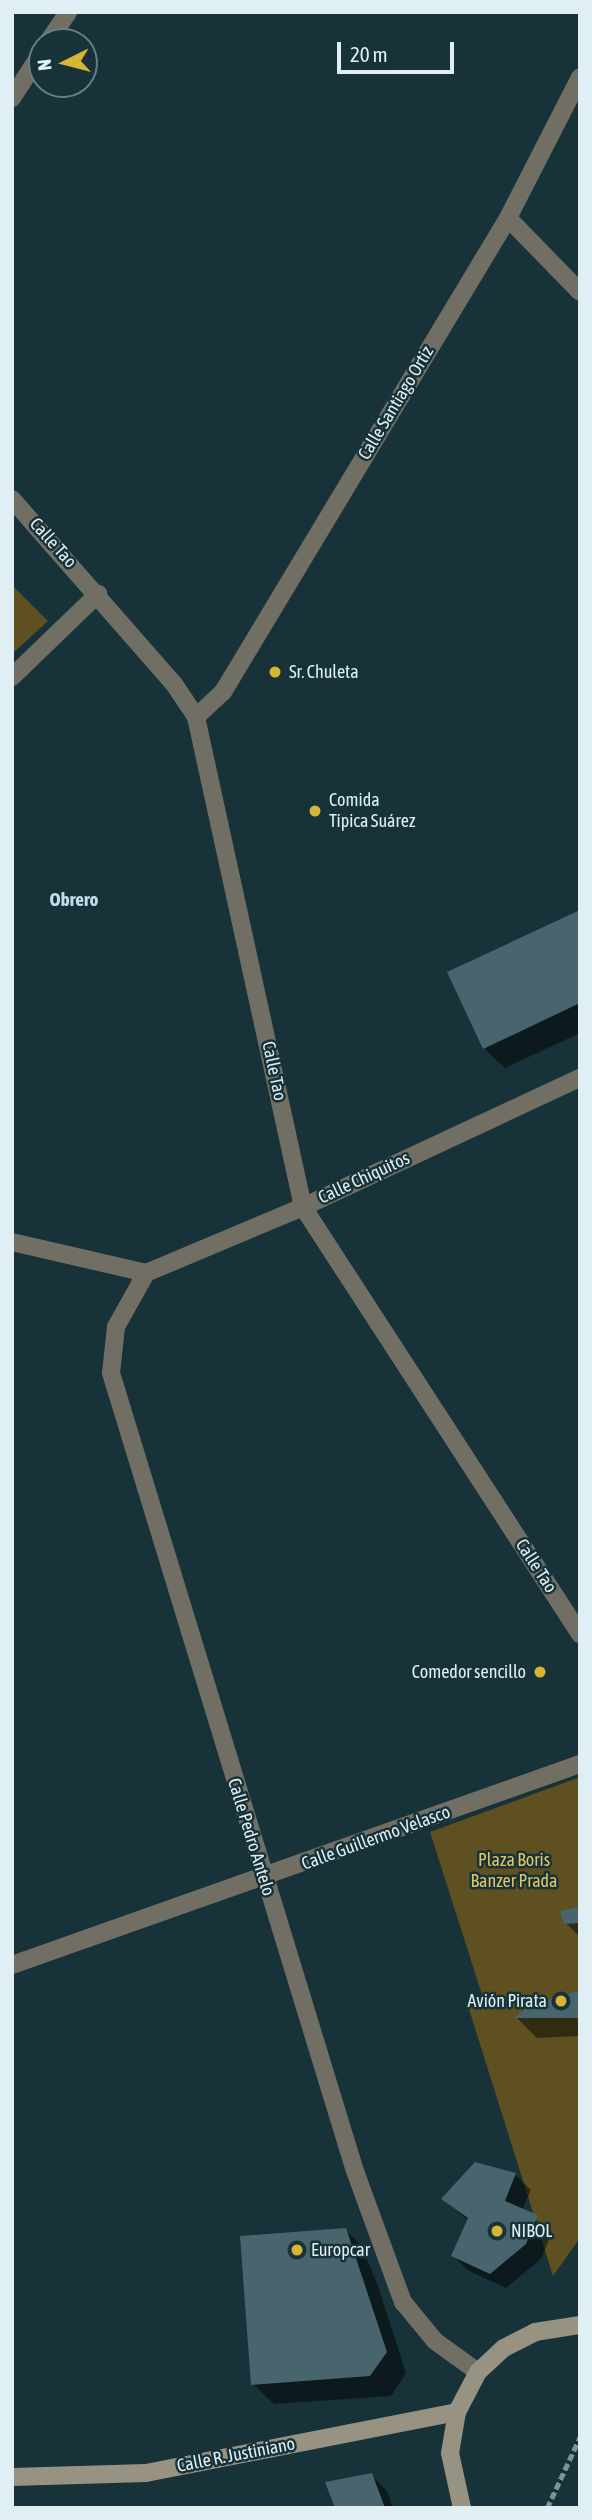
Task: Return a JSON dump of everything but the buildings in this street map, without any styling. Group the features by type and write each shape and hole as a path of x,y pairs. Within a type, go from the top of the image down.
{"main road":[{"path":"463,2508 450,2453 457,2412 478,2372 504,2348 535,2332 576,2321"},
{"name":"Calle R. Justiniano","path":"12,2477 146,2473 457,2412"}],"street":[{"path":"57,28 68,12"},
{"path":"12,98 28,73"},
{"name":"Calle Santiago Ortiz","path":"196,717 223,692 508,218 580,77"},
{"path":"508,218 580,292"},
{"name":"Calle Tao","path":"12,499 98,594 174,684 196,717 303,1207 580,1634"},
{"path":"12,677 98,594"},
{"name":"Calle Chiquitos","path":"146,1273 303,1207 580,1078"},
{"path":"12,1242 146,1273"},
{"name":"Calle Pedro Antelo","path":"146,1273 116,1327 111,1373 355,2171 403,2302 435,2341 478,2372"},
{"name":"Calle Guillermo Velasco","path":"12,1965 264,1879 580,1764"}],"path":[{"path":"547,2508 580,2437"}],"green space":[{"path":"12,585 48,621 12,654"},
{"name":"Plaza Boris Banzer Prada","path":"580,1777 580,2238 553,2276 468,2006 484,2001 430,1832"}],"place":[{"name":"Sr. Chuleta","path":"275,672"},
{"name":"Comida Típica Suárez","path":"315,811"},
{"name":"Comedor sencillo","path":"540,1672"},
{"name":"Avión Pirata","path":"561,2001"},
{"name":"NIBOL","path":"497,2231"},
{"name":"Europcar","path":"297,2250"}],"district":[{"name":"Obrero","path":"74,900"}]}
